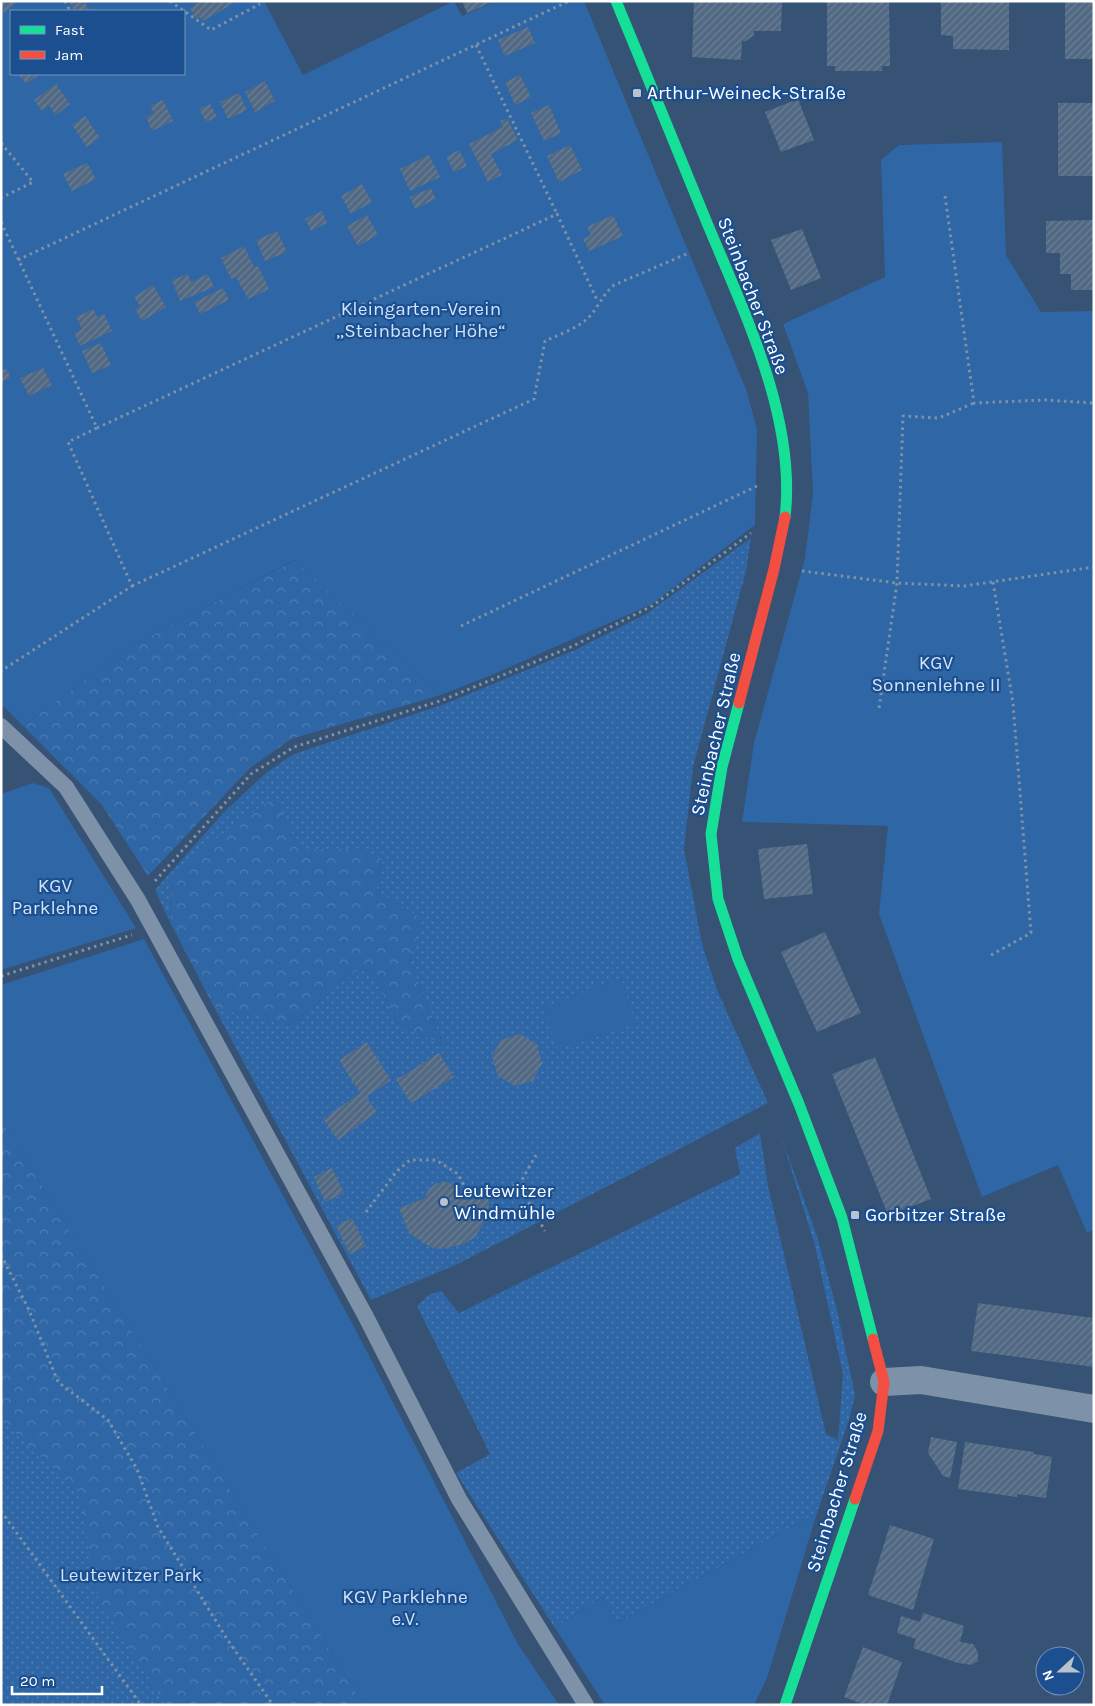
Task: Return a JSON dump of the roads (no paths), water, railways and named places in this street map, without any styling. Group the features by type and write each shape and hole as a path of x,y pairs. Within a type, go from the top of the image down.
{"street":[{"name":"Steinbacher Straße","path":"616,1 753,334 774,401 785,458 784,515 774,569 722,767 711,834 718,899 738,959 799,1104 842,1218 884,1382 878,1432 785,1705"},
{"path":"884,1382 921,1380 1094,1409"}],"lane":[{"path":"1,726 66,787 138,900 365,1316 459,1499 586,1705"}],"place":[{"name":"Arthur-Weineck-Straße","path":"637,93"},
{"name":"Leutewitzer Windmühle","path":"444,1202"},
{"name":"Gorbitzer Straße","path":"855,1215"}],"park label":[{"name":"Kleingarten-Verein „Steinbacher Höhe“","path":"421,320"},
{"name":"KGV Sonnenlehne II","path":"936,674"},
{"name":"KGV Parklehne","path":"55,897"},
{"name":"Leutewitzer Park","path":"131,1575"},
{"name":"KGV Parklehne e.V.","path":"405,1608"}]}
